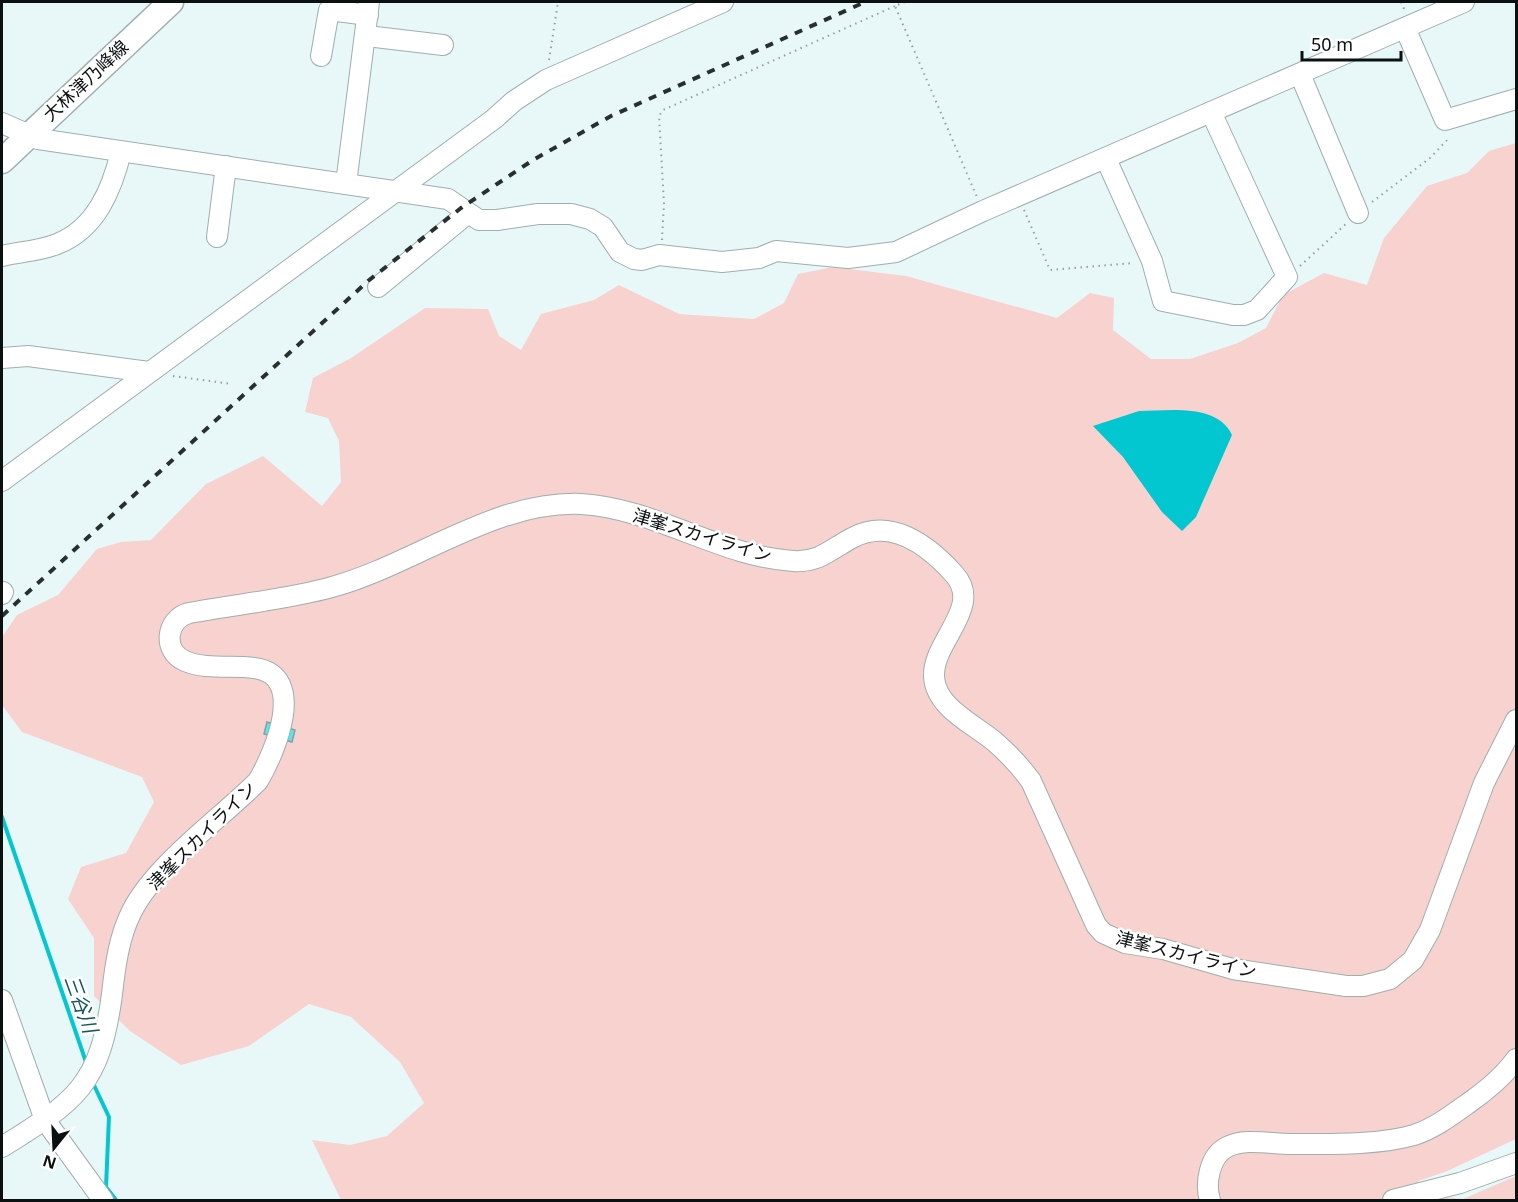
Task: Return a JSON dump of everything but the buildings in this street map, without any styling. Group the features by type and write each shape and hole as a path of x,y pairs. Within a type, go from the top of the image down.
{"main road":[{"name":"大林津乃峰線","path":"2,161 171,2"}],"street":[{"path":"2,481 494,119 514,101 546,80 723,2"},
{"path":"2,123 28,135 121,152 448,199 479,220 497,220 538,214 571,214 590,219 603,227 620,252 633,259 642,260 659,255 722,262 759,258 776,251 848,258 896,252 983,211 1464,2"},
{"path":"321,56 329,10 369,8 346,184"},
{"path":"1405,28 1445,120 1516,99"},
{"path":"367,36 443,45"},
{"path":"1300,74 1358,213"},
{"path":"1106,159 1152,261 1164,301 1233,315 1257,310 1287,278 1211,112"},
{"path":"2,256 57,244 87,223 100,208 113,184 121,152"},
{"path":"217,237 226,166"},
{"path":"378,287 467,214"},
{"path":"2,358 28,356 149,372"},
{"name":"津峯スカイライン","path":"2,1147 45,1120 82,1089 98,1059 105,1034 118,951 131,911 151,883 258,781 269,762 284,711 282,688 267,672 254,668 196,664 178,657 169,642 170,632 176,619 189,613 332,587 395,565 501,517 534,508 579,504 612,508 741,550 794,561 824,557 849,539 874,531 903,534 917,541 955,575 964,591 962,610 936,663 936,687 957,714 993,740 1016,762 1031,781 1096,925 1103,933 1125,943 1174,952 1233,969 1354,986 1377,984 1403,970 1430,930 1484,783 1516,720"},
{"path":"2,1000 45,1120 104,1200"},
{"path":"1210,1200 1208,1185 1211,1169 1217,1156 1226,1147 1240,1143 1305,1144 1384,1140 1414,1135 1441,1123 1479,1096 1509,1070 1516,1059"},
{"path":"1394,1200 1460,1183 1516,1163"}],"path":[{"path":"546,80 558,2"},
{"path":"659,255 664,204 659,116 663,110 905,2"},
{"path":"895,6 983,211"},
{"path":"1287,278 1358,213 1430,158 1448,139 1445,120"},
{"path":"1018,196 1050,270 1152,261"},
{"path":"149,372 232,384"}],"shaded area":[{"path":"1516,143 1516,1139 1445,1172 1418,1181 1433,1196 1463,1199 1516,1176 1516,1200 341,1200 312,1140 350,1145 387,1136 424,1103 400,1062 351,1017 309,1004 249,1046 181,1065 130,1031 94,996 94,938 68,899 81,867 126,853 154,802 142,777 22,732 2,705 2,637 17,615 58,595 97,549 121,542 151,540 206,484 263,456 322,506 341,482 339,441 328,418 305,412 313,378 351,358 425,308 488,309 499,336 521,350 541,314 594,300 619,285 679,314 754,319 784,303 798,274 833,267 906,276 1057,318 1090,293 1114,298 1113,330 1151,359 1190,359 1238,343 1266,328 1283,295 1324,273 1367,285 1384,238 1427,186 1467,173 1489,151"}],"water":[{"path":"1178,410 1204,413 1225,425 1232,435 1196,517 1182,531 1162,512 1123,457 1093,426 1139,411"}],"waterway":[{"name":"三谷川","path":"2,817 87,1065"},
{"name":"三谷川","path":"92,1081 109,1117 106,1187 116,1200"}],"railway":[{"path":"2,616 368,281 461,208 533,160 611,116 865,2"}]}
